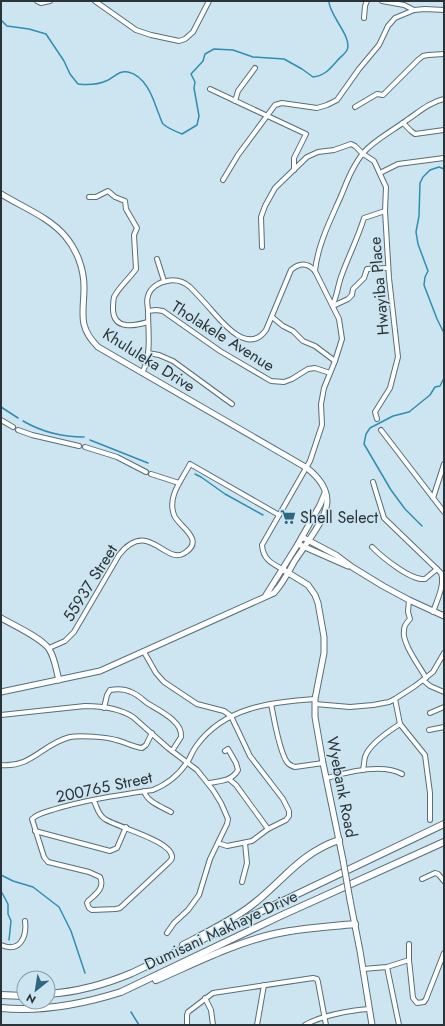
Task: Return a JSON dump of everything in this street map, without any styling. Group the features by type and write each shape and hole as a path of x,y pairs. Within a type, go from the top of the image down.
{"main road":[{"name":"Dumisani Makhaye Drive","path":"56,993 95,986 146,967 444,824"},
{"path":"146,967 164,955 239,914 260,898 289,870 316,850 339,840"},
{"name":"Dumisani Makhaye Drive","path":"1,1008 61,1006 121,992 266,923 444,842"},
{"path":"121,992 146,985 223,951 270,935 296,930 355,924"},
{"path":"1,995 16,996"}],"street":[{"path":"37,1 41,3 50,1"},
{"path":"95,1 136,30 179,41 185,39 193,32 209,1"},
{"path":"364,18 367,1"},
{"path":"382,1 404,5 414,10"},
{"path":"223,180 238,155 266,116 277,104 317,108 337,100 359,69 377,48 392,20 399,15 414,10 444,10"},
{"path":"355,107 377,94 384,95 423,56 444,54"},
{"path":"235,101 238,92 255,68"},
{"path":"210,89 306,134 294,158 294,170 275,188 262,213 262,247"},
{"path":"315,271 316,258 325,232 349,177 363,154 370,146 435,101 444,99"},
{"path":"403,123 410,131 416,134 444,130"},
{"name":"Hwayiba Place","path":"294,170 310,155 351,144 374,162 386,186 385,211 388,268 398,358 390,388 375,412 377,419"},
{"path":"380,173 398,164 444,158"},
{"path":"89,197 96,197 108,191 126,203 126,209 136,228 134,237 136,269 114,298 113,313 121,325 128,326 148,322"},
{"name":"Khululeka Drive","path":"1,194 48,222 65,237 78,256 84,287 82,316 83,324 87,334 93,341 103,350 307,468 318,478 327,498 327,508 306,547 274,593 266,595 100,671 1,692"},
{"path":"333,305 341,277 359,236 364,218 385,211"},
{"path":"156,259 164,281"},
{"path":"142,373 147,362 148,354 147,298 148,294 164,281 185,283 229,330 245,339 252,339 262,335 266,330 291,270 304,264 310,265 315,271 339,319 342,335 340,346 322,396 322,425 317,442 307,468 262,545 262,550 267,559 282,569"},
{"path":"333,305 348,299 352,295 353,289 364,278 367,269 388,268"},
{"name":"Tholakele Avenue","path":"148,311 163,311 220,351 271,381 284,382 308,369 315,368 330,373"},
{"path":"272,317 283,326 293,331 304,341 315,346 335,361"},
{"path":"148,354 159,355 173,361 232,404"},
{"path":"1,420 13,427"},
{"path":"18,430 32,435 79,446"},
{"path":"381,430 444,512"},
{"path":"85,448 117,457 148,473 179,483"},
{"name":"55937 Street","path":"49,648 64,640 74,632 119,555 127,546 137,540 143,540 172,554 178,555 190,549 192,544 190,534 177,520 172,508 174,494 190,464 279,515"},
{"path":"433,498 444,464"},
{"path":"373,482 384,518 437,569 443,577 443,585 433,612"},
{"path":"266,595 298,544 325,493"},
{"path":"302,537 336,554 352,567 410,600 444,616"},
{"path":"298,544 346,566 352,567"},
{"path":"372,547 393,565 418,578 425,579 437,569"},
{"name":"Wyebank Road","path":"282,569 308,585 315,595 318,603 324,637 324,653 315,701 315,717 355,924 372,1025"},
{"path":"410,600 408,610 410,619 403,631 408,647 430,686 444,692"},
{"path":"1,618 49,648 59,680"},
{"path":"144,652 156,673 164,682 197,704 224,711 231,716 250,756 283,799 290,811 286,820 268,829 255,839 244,843 227,846 218,843"},
{"name":"200765 Street","path":"35,832 32,819 34,817 66,806 153,790 166,784 177,776 188,762 196,746 210,730 231,716 286,701 315,701 350,707 373,705 395,699 425,679 435,669 444,653"},
{"path":"104,708 107,695 110,690 125,690 138,695 146,702 164,713 177,725 181,737 172,751"},
{"path":"395,699 400,724 425,755 430,793 430,820"},
{"path":"271,704 282,751 287,762 295,767 323,763"},
{"path":"1,715 85,706 95,706 127,713 168,748 188,762 209,783 221,803 228,819 210,859 198,895 188,910 174,923 167,933"},
{"path":"430,713 444,707"},
{"path":"364,770 364,758 368,751 382,737 400,724"},
{"path":"429,730 444,727"},
{"path":"1,766 14,766 21,764 56,742 72,736 111,739 142,748 146,745 152,733"},
{"path":"209,783 229,779 236,773 237,767 228,749 225,751"},
{"path":"327,778 364,770 394,771 402,774"},
{"path":"229,779 249,802 268,829"},
{"path":"144,791 148,798 171,812"},
{"path":"35,832 44,857 48,862 94,873 100,877 102,884 100,889 88,901 87,904 89,908 92,910 120,908 171,860 171,852 149,838 105,819 98,812 94,801"},
{"path":"35,832 110,851 117,848 126,827"},
{"path":"242,882 247,863 244,843"},
{"path":"422,879 435,873 444,881"},
{"path":"1,945 10,948 16,947 20,944 25,933 25,920"},
{"path":"410,944 409,960 413,998 415,1002 421,1002 426,998 444,952"},
{"path":"363,969 388,967 409,960"},
{"path":"388,967 399,1025"},
{"path":"187,1025 187,1013 213,993 308,979 316,979 318,982 326,1025"},
{"path":"257,1025 264,986"},
{"path":"205,998 211,1010 213,1025"},
{"path":"305,1025 316,1019 369,1009"}],"waterway":[{"path":"1,20 7,26 29,29 46,34 64,61 70,74 78,84 88,85 103,82 121,72 134,74 140,78 148,88 163,124 182,134 197,125 199,116 194,88 195,82 191,74 203,61 205,54 214,49 233,50 253,57 284,59 313,77 324,74 329,70 346,52 348,45 344,32 332,12 329,1"},
{"path":"444,169 439,167 430,170 423,177 420,183 419,216 416,232 418,244 428,271 425,277 424,285 444,333"},
{"path":"422,526 405,509 391,490 364,444 366,434 370,428 393,416 409,412 430,395 435,387 440,386 444,378"},
{"path":"1,407 18,418"},
{"path":"23,421 52,433 84,437"},
{"path":"90,440 148,463"},
{"path":"195,474 225,494 263,515"},
{"path":"1,875 13,881 33,887 59,907 71,931 85,973"},
{"path":"1,891 8,904 8,914 11,921 9,940"},
{"path":"131,1012 139,1025"}],"place":[{"name":"Shell Select","path":"288,517"}]}
